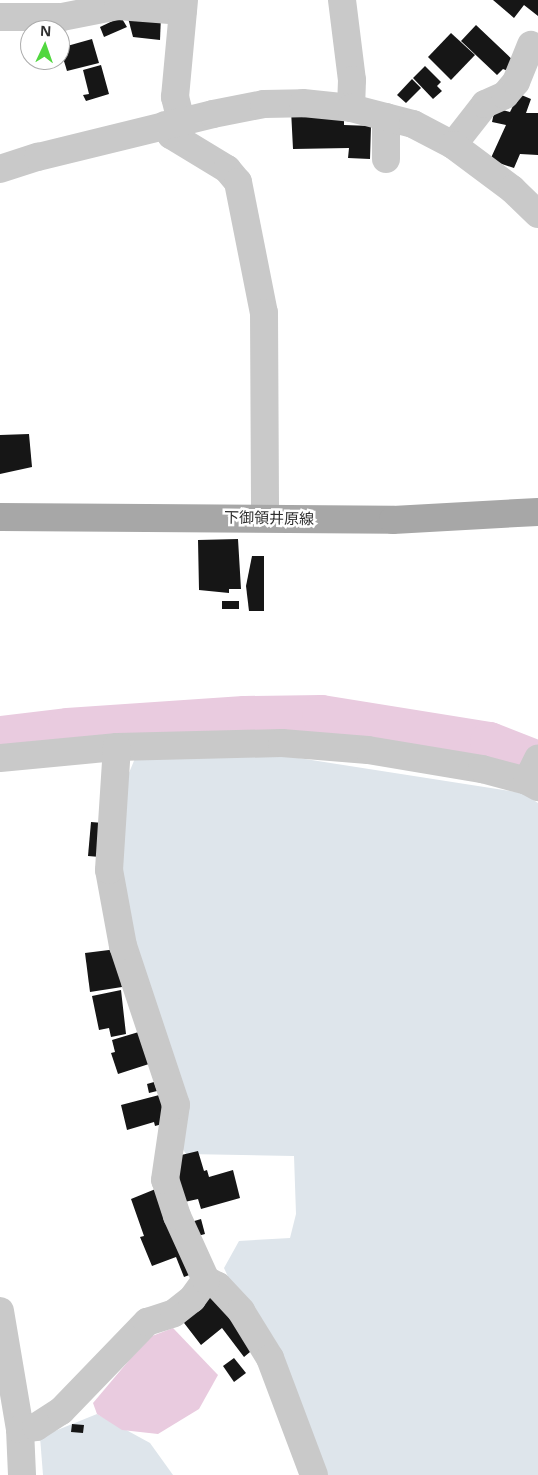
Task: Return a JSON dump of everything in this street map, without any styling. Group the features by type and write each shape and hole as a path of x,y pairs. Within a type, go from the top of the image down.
{"main road":[{"name":"下御領井原線","path":"0,517 264,517 393,520 538,512"}],"street":[{"path":"342,0 352,80 351,108"},
{"path":"0,17 62,17 118,6 183,5 171,135 227,169 238,182 264,313 264,517"},
{"path":"453,145 485,104 506,95 516,82 531,45"},
{"path":"0,169 173,123 264,104 303,103 351,108 413,124 453,145 512,189 538,214"},
{"path":"386,116 386,159"},
{"path":"0,758 117,747 282,742 368,750 482,769 533,775"},
{"path":"117,747 109,870 123,946 176,1105 165,1180 177,1216 206,1280 218,1286 242,1311 270,1358 314,1475"},
{"path":"20,1429 36,1427 61,1411 147,1322 174,1313 192,1300 206,1280"},
{"path":"0,1311 20,1429 22,1475"}],"shaded area":[{"path":"247,750 523,793 538,803 538,1475 320,1475 224,1268 239,1241 290,1238 296,1214 294,1156 186,1154 177,1140 118,883 121,792 136,756"},
{"path":"173,1328 218,1375 199,1409 158,1434 122,1430 97,1414 93,1403 131,1358 152,1336"},
{"path":"97,1414 150,1443 173,1475 43,1475 40,1437"}],"building":[{"path":"493,0 538,0 538,16 524,5 514,18"},
{"path":"127,14 161,15 160,40 133,37"},
{"path":"121,17 127,27 104,37 100,27"},
{"path":"476,25 516,63 508,71 503,69 497,75 461,41"},
{"path":"451,33 475,55 451,80 428,57"},
{"path":"92,39 99,63 67,71 70,70 70,45"},
{"path":"101,65 109,94 86,101 83,95 89,94 83,70"},
{"path":"425,66 441,82 437,86 442,91 433,99 413,78"},
{"path":"412,79 421,88 406,103 397,95"},
{"path":"519,94 531,99 526,113 538,113 538,155 520,154 514,168 490,160 506,125 492,122 495,108 510,112"},
{"path":"291,110 344,119 344,125 371,126 370,159 348,158 349,148 293,149"},
{"path":"29,434 32,467 0,474 0,435"},
{"path":"238,539 241,589 229,589 229,593 199,590 198,540"},
{"path":"252,556 264,556 264,611 249,611 246,586"},
{"path":"222,601 239,601 239,609 222,609"},
{"path":"91,822 103,823 100,857 88,856"},
{"path":"117,949 122,987 90,992 85,953"},
{"path":"121,990 126,1034 111,1037 109,1028 99,1030 92,996"},
{"path":"142,1031 152,1063 118,1074 111,1053 115,1052 112,1040"},
{"path":"154,1082 157,1091 149,1093 147,1084"},
{"path":"163,1094 166,1123 155,1126 154,1122 127,1130 121,1105"},
{"path":"198,1151 204,1171 207,1170 209,1177 233,1170 240,1198 201,1209 198,1199 180,1203 173,1157"},
{"path":"158,1188 192,1274 184,1277 176,1257 152,1266 140,1237 144,1236 131,1199"},
{"path":"201,1219 205,1234 194,1237 191,1222"},
{"path":"211,1295 256,1347 244,1357 222,1328 201,1345 181,1319"},
{"path":"234,1358 246,1373 234,1382 223,1366"},
{"path":"72,1424 84,1425 83,1433 71,1432"}],"waterway":[{"path":"0,735 67,727 244,715 321,714 489,741 538,760"}]}
